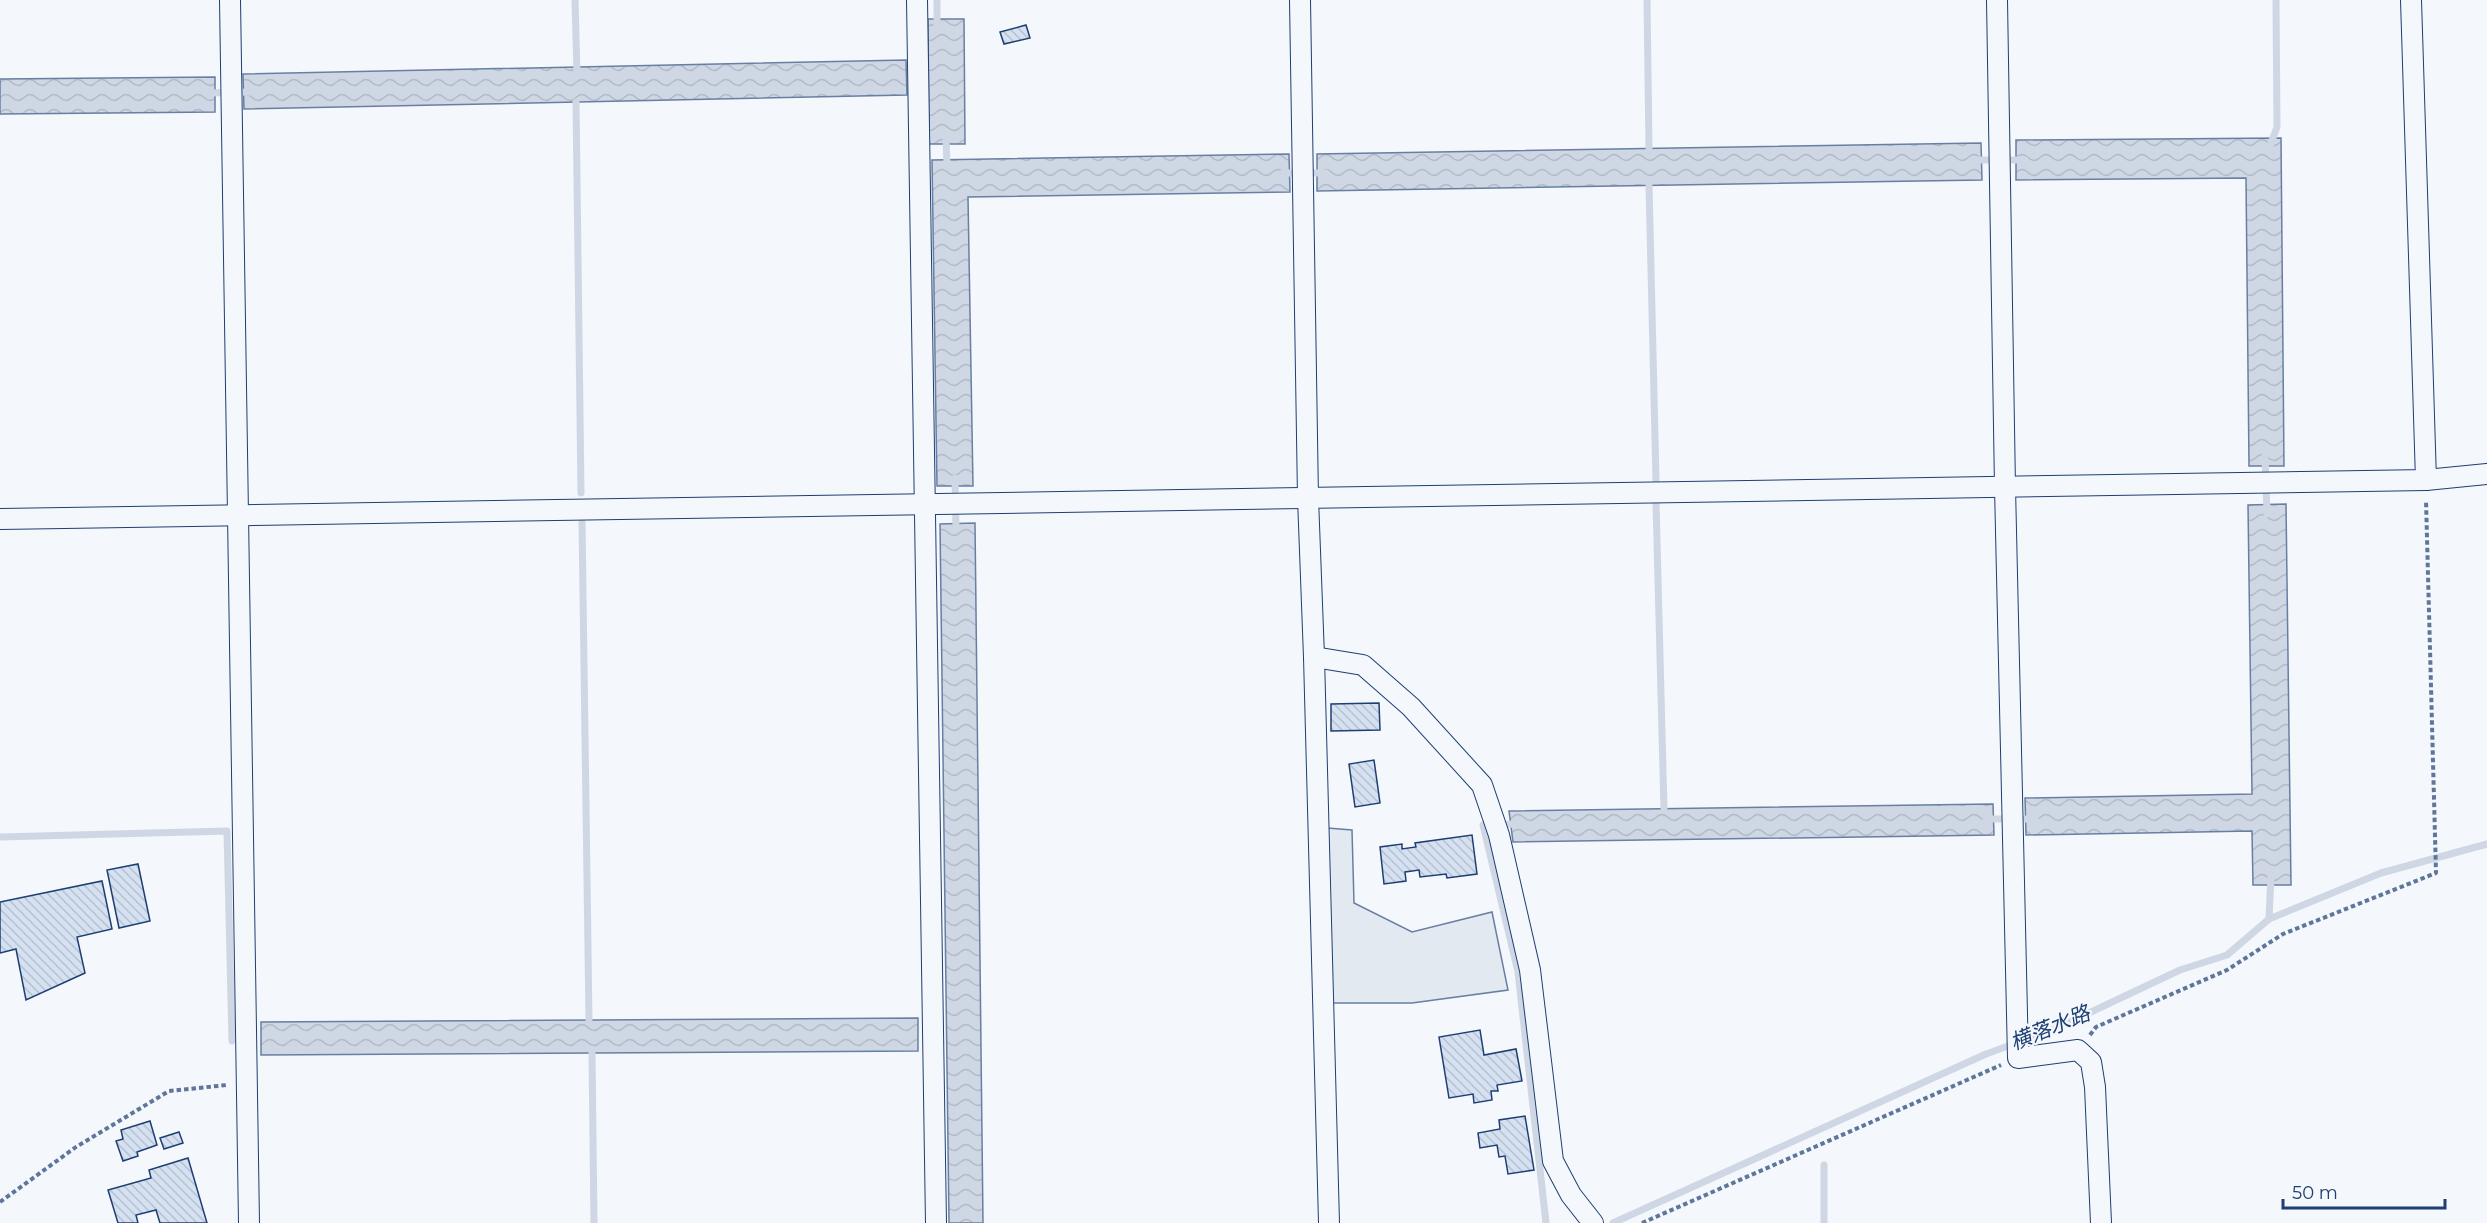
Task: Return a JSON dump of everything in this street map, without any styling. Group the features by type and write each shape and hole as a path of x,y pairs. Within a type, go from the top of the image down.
{"street":[{"path":"230,0 249,1223"},
{"path":"917,0 936,1223"},
{"path":"1300,0 1308,498 1329,1223"},
{"path":"1997,0 2018,1058 2078,1050 2091,1062 2096,1087 2101,1223"},
{"path":"2411,0 2426,480"},
{"path":"0,519 2267,483 2426,480 2487,474"},
{"path":"1314,657 1363,665 1411,707 1482,785 1499,836 1530,970 1553,1161 1571,1195 1593,1223"}],"path":[{"path":"2078,1050 2096,1027 2227,970 2283,934 2436,873 2426,480"},
{"path":"1642,1223 2018,1058"},
{"path":"0,1202 76,1147 169,1091 246,1083"}],"shaded area":[{"path":"1327,828 1352,830 1354,903 1412,932 1492,912 1508,990 1412,1003 1330,1003"}],"water":[{"path":"928,19 964,19 965,144 929,144"},
{"path":"906,60 907,95 244,109 243,74"},
{"path":"215,77 215,112 0,114 0,79"},
{"path":"2281,138 2284,466 2249,466 2246,178 2016,180 2016,140"},
{"path":"1981,143 1982,180 1317,191 1317,154"},
{"path":"1289,154 1290,192 968,197 973,486 937,486 932,160"},
{"path":"2286,504 2291,885 2253,885 2252,831 2026,835 2025,798 2252,794 2248,505"},
{"path":"975,523 983,1223 949,1223 940,524"},
{"path":"1993,804 1994,835 1513,842 1509,811"},
{"path":"918,1018 918,1051 261,1055 261,1022"}],"building":[{"path":"1026,25 1030,38 1004,44 1000,32"},
{"path":"1379,703 1380,730 1331,731 1331,704"},
{"path":"1374,760 1380,803 1355,807 1349,764"},
{"path":"1472,835 1477,874 1447,878 1446,874 1420,877 1419,870 1405,872 1406,881 1384,884 1380,847 1402,844 1402,849 1416,847 1415,843"},
{"path":"138,864 150,921 119,928 107,870"},
{"path":"102,881 112,929 77,937 85,973 26,1000 16,949 0,953 0,902"},
{"path":"1480,1030 1484,1055 1516,1049 1522,1081 1497,1085 1498,1091 1491,1091 1492,1100 1474,1103 1473,1094 1449,1098 1439,1037"},
{"path":"1525,1116 1534,1170 1508,1174 1505,1156 1499,1157 1497,1145 1480,1148 1478,1133 1500,1129 1499,1120"},
{"path":"150,1121 157,1145 137,1152 138,1156 123,1161 116,1141 123,1139 121,1130"},
{"path":"179,1132 183,1143 164,1149 160,1138"},
{"path":"188,1158 207,1223 160,1223 156,1210 136,1215 138,1223 118,1223 108,1190 151,1178 149,1170"}],"waterway":[{"path":"575,0 577,74"},
{"path":"937,0 937,27"},
{"path":"1647,0 1649,148"},
{"path":"2270,146 2277,127 2276,0"},
{"path":"207,93 252,92"},
{"path":"576,102 581,493"},
{"path":"946,137 947,167"},
{"path":"1973,160 2025,160"},
{"path":"1283,173 1326,173"},
{"path":"1649,185 1656,480"},
{"path":"2265,456 2267,514"},
{"path":"955,478 956,530"},
{"path":"1656,503 1664,809"},
{"path":"582,522 589,1020"},
{"path":"1986,819 2035,819"},
{"path":"1519,824 1483,825 1518,972 1546,1223"},
{"path":"0,837 227,831 232,1041"},
{"name":"横落水路","path":"1613,1223 1986,1054 2055,1029 2180,970 2227,955 2269,919 2381,873 2487,844"},
{"path":"2269,919 2271,876"},
{"path":"592,1053 594,1223"},
{"path":"1824,1165 1824,1223"}]}
